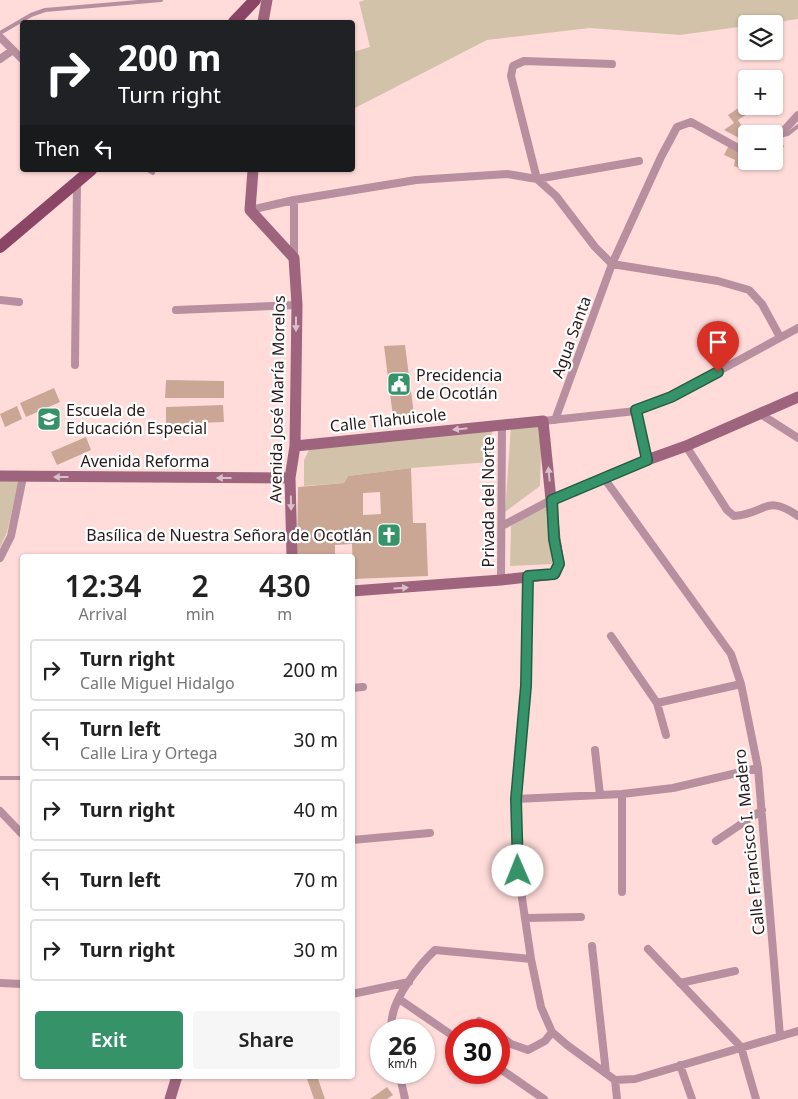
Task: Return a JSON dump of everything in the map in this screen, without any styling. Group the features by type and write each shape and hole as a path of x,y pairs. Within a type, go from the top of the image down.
{"main road":[{"path":"236,20 255,0"},
{"path":"0,247 89,172"}],"street":[{"path":"263,20 267,0"},
{"path":"0,35 20,57"},
{"path":"0,59 13,50"},
{"path":"612,64 524,61 513,66 511,76 536,179 556,196 595,247 612,264 718,281 749,290 762,304 780,337"},
{"path":"783,131 798,115"},
{"name":"Agua Santa","path":"549,420 612,264 661,157 677,127 691,122 738,148"},
{"path":"250,210 294,200 416,180 507,174 536,179 639,161"},
{"path":"252,172 250,210 294,258"},
{"path":"75,365 77,182"},
{"path":"294,200 294,258"},
{"name":"Avenida José María Morelos","path":"292,554 290,478 296,446 297,305 294,258"},
{"path":"0,300 19,302"},
{"path":"176,310 297,305"},
{"path":"355,591 501,580 554,574 559,564 554,539 549,420 636,410 671,397 798,328"},
{"path":"502,526 552,500 647,460 686,446 798,396"},
{"path":"636,410 647,460"},
{"path":"759,413 798,438"},
{"name":"Calle Tlahuicole","path":"296,446 549,420"},
{"name":"Privada del Norte","path":"501,580 502,424"},
{"path":"686,446 727,510 734,516 743,515 767,506 777,505 786,508 798,516"},
{"name":"Avenida Reforma","path":"0,476 290,478"},
{"path":"0,558 10,536 23,477"},
{"name":"Calle Francisco I. Madero","path":"604,478 731,654 741,684 758,768 780,1036"},
{"path":"528,576 526,686 516,799 518,871 541,1007 552,1032 615,1080 635,1079 798,1031"},
{"path":"610,636 657,703 666,735"},
{"path":"657,703 741,684"},
{"path":"355,688 363,687"},
{"path":"595,750 600,796"},
{"path":"516,799 600,796 673,788 758,768"},
{"path":"622,794 622,892"},
{"path":"716,841 762,810"},
{"path":"0,811 20,832"},
{"path":"355,840 430,833"},
{"path":"525,918 581,917"},
{"path":"592,946 606,1073"},
{"path":"648,949 741,1047 756,1099"},
{"path":"392,1019 399,999 409,982 435,950 532,959"},
{"path":"680,983 735,971"},
{"path":"355,993 409,982"},
{"path":"4,983 20,984"},
{"path":"399,999 445,1030"},
{"path":"510,1043 528,1050 545,1041 552,1032"},
{"path":"680,1065 692,1099"},
{"path":"510,1076 544,1099"},
{"path":"170,1099 176,1079"},
{"path":"615,1080 618,1099"},
{"path":"401,1084 405,1099"}],"lane":[{"path":"23,20 45,10 162,0"},
{"path":"0,35 20,22"},
{"path":"783,135 798,126"},
{"path":"0,778 20,778"}],"shaded area":[{"path":"365,0 798,0 798,19 783,21 783,15 738,15 738,27 680,35 590,28 487,40 355,108 355,51 370,47 359,2"},
{"path":"542,422 540,486 505,512 511,426"},
{"path":"492,428 490,462 411,468 348,476 344,483 304,486 304,460 310,448"},
{"path":"0,481 19,481 7,532 0,548"},
{"path":"543,507 549,507 552,564 510,566 511,526"}],"building":[{"path":"738,108 738,115 746,115 738,120 741,125 738,125 738,137 724,130 734,123 728,115"},
{"path":"729,145 738,149 738,167 734,166 735,160 724,155"},
{"name":"Precidencia de Ocotlán","path":"405,345 415,422 394,425 384,346"},
{"path":"166,380 224,381 224,398 165,398"},
{"path":"54,388 60,402 26,417 20,403"},
{"path":"223,405 224,422 166,424 166,407"},
{"path":"17,406 22,419 5,427 0,414"},
{"path":"86,437 91,450 57,465 51,452"},
{"path":"411,468 413,523 426,523 428,576 355,579 355,554 352,554 352,544 335,545 335,554 297,554 298,487 344,483 348,476","holes":["380,492 381,514 363,515 363,493"]},
{"path":"307,1079 318,1079 325,1099 314,1099"},
{"path":"387,1087 393,1095 387,1099 370,1099"}],"place":[{"name":"Precidencia de Ocotlán","path":"399,384"},
{"name":"Escuela de Educación Especial","path":"49,419"},
{"name":"Basílica de Nuestra Señora de Ocotlán","path":"389,535"}],"route":[{"path":"518,871 516,799 526,686 528,576 554,574 559,564 554,539 552,500 647,460 636,410 671,397 718,372"}]}
